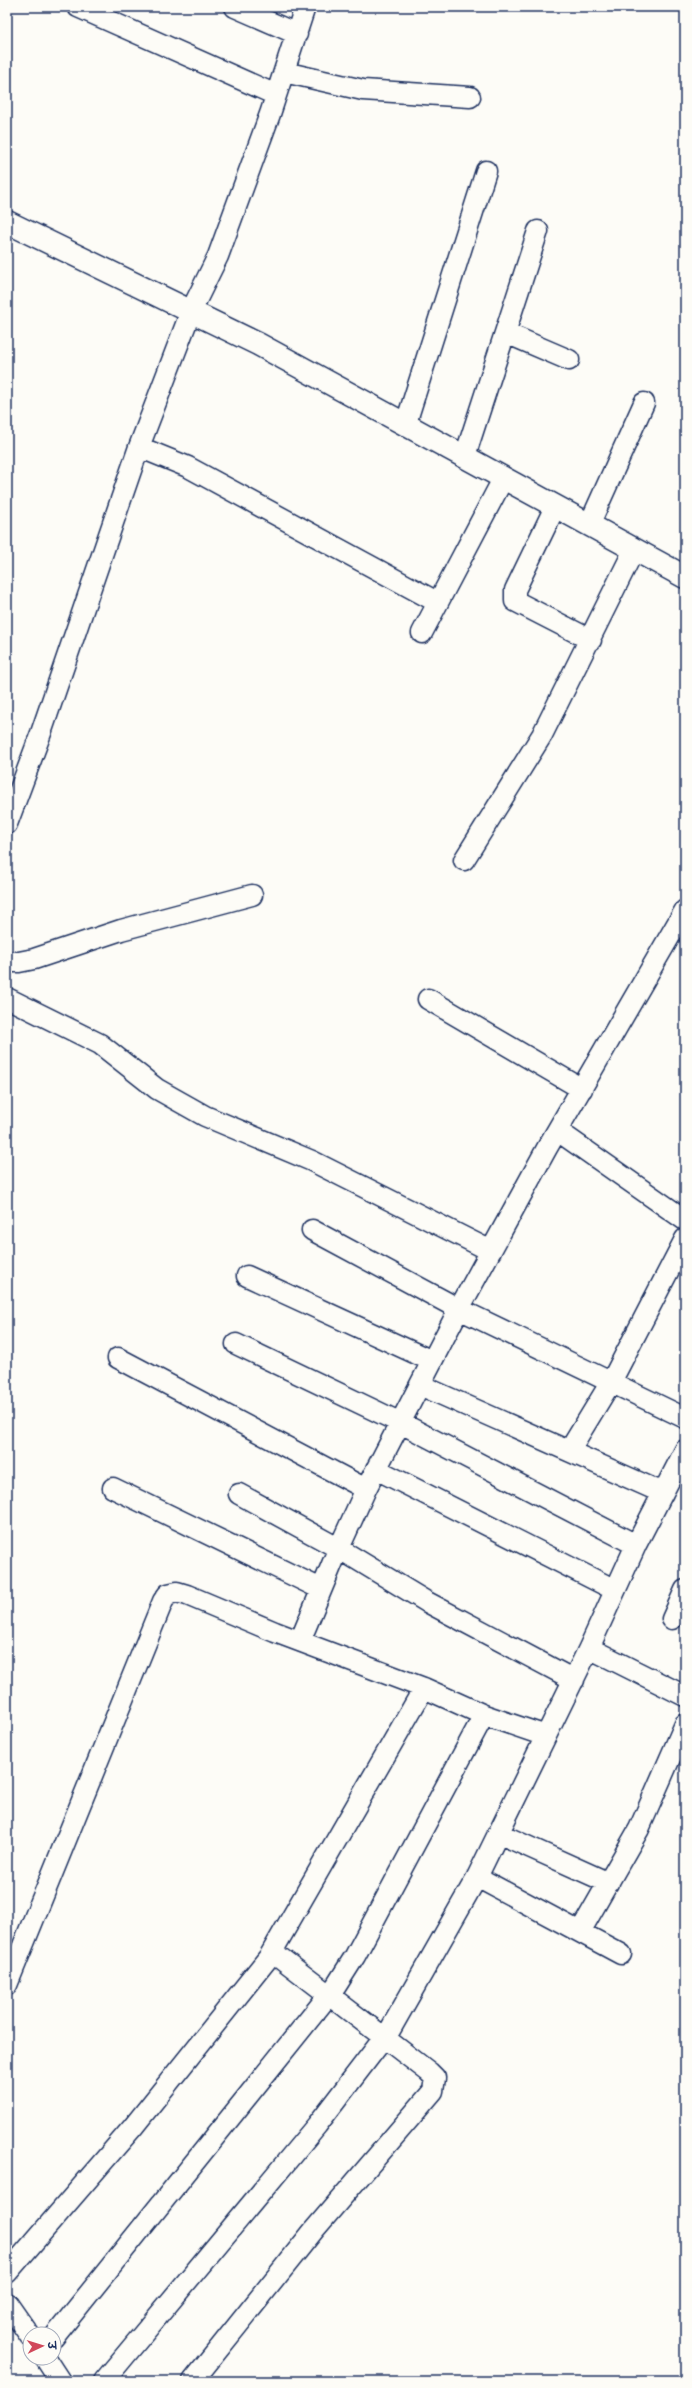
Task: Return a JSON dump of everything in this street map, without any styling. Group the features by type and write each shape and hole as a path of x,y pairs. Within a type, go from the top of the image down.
{"street":[{"path":"78,7 276,95"},
{"path":"235,7 297,34"},
{"path":"7,824 44,725 139,447 191,311 218,256 276,95 305,7"},
{"path":"284,72 363,90 470,97"},
{"path":"406,423 486,171"},
{"path":"7,222 258,344 406,423 503,479 555,507 590,523 634,550 685,577"},
{"path":"465,456 506,333 538,230"},
{"path":"506,333 568,360"},
{"path":"590,523 644,402"},
{"path":"139,447 188,467 438,602"},
{"path":"422,633 503,479"},
{"path":"555,507 515,590 515,601 591,640"},
{"path":"464,860 542,736 591,640 634,550"},
{"path":"7,962 19,962 34,959 121,930 252,896"},
{"path":"300,1641 338,1548 366,1488 459,1309 558,1131 685,910"},
{"path":"7,998 100,1044 157,1089 205,1116 312,1161 491,1251"},
{"path":"428,999 582,1089"},
{"path":"558,1131 685,1220"},
{"path":"312,1230 459,1309 685,1418"},
{"path":"569,1452 611,1382 685,1239"},
{"path":"247,1276 432,1361"},
{"path":"236,1344 401,1423 636,1545"},
{"path":"118,1358 366,1488"},
{"path":"420,1385 663,1493"},
{"path":"104,2381 317,2125 384,2038 419,1982 477,1877 574,1680 636,1545 685,1450"},
{"path":"376,1469 615,1590"},
{"path":"113,1488 321,1589"},
{"path":"240,1494 338,1548 427,1602 574,1680"},
{"path":"672,1619 685,1590"},
{"path":"7,1985 163,1601 168,1594 177,1592 188,1595 300,1641 424,1688 484,1715 546,1736"},
{"path":"589,1648 685,1696"},
{"path":"7,2274 208,2037 273,1952 424,1688"},
{"path":"62,2327 328,1996 355,1956 484,1715"},
{"path":"580,1932 609,1883 638,1829 685,1724"},
{"path":"498,1833 609,1883"},
{"path":"477,1877 621,1954"},
{"path":"193,2381 314,2230 433,2091 435,2078 273,1952"},
{"path":"7,2303 23,2326"},
{"path":"50,2366 60,2381"}]}
